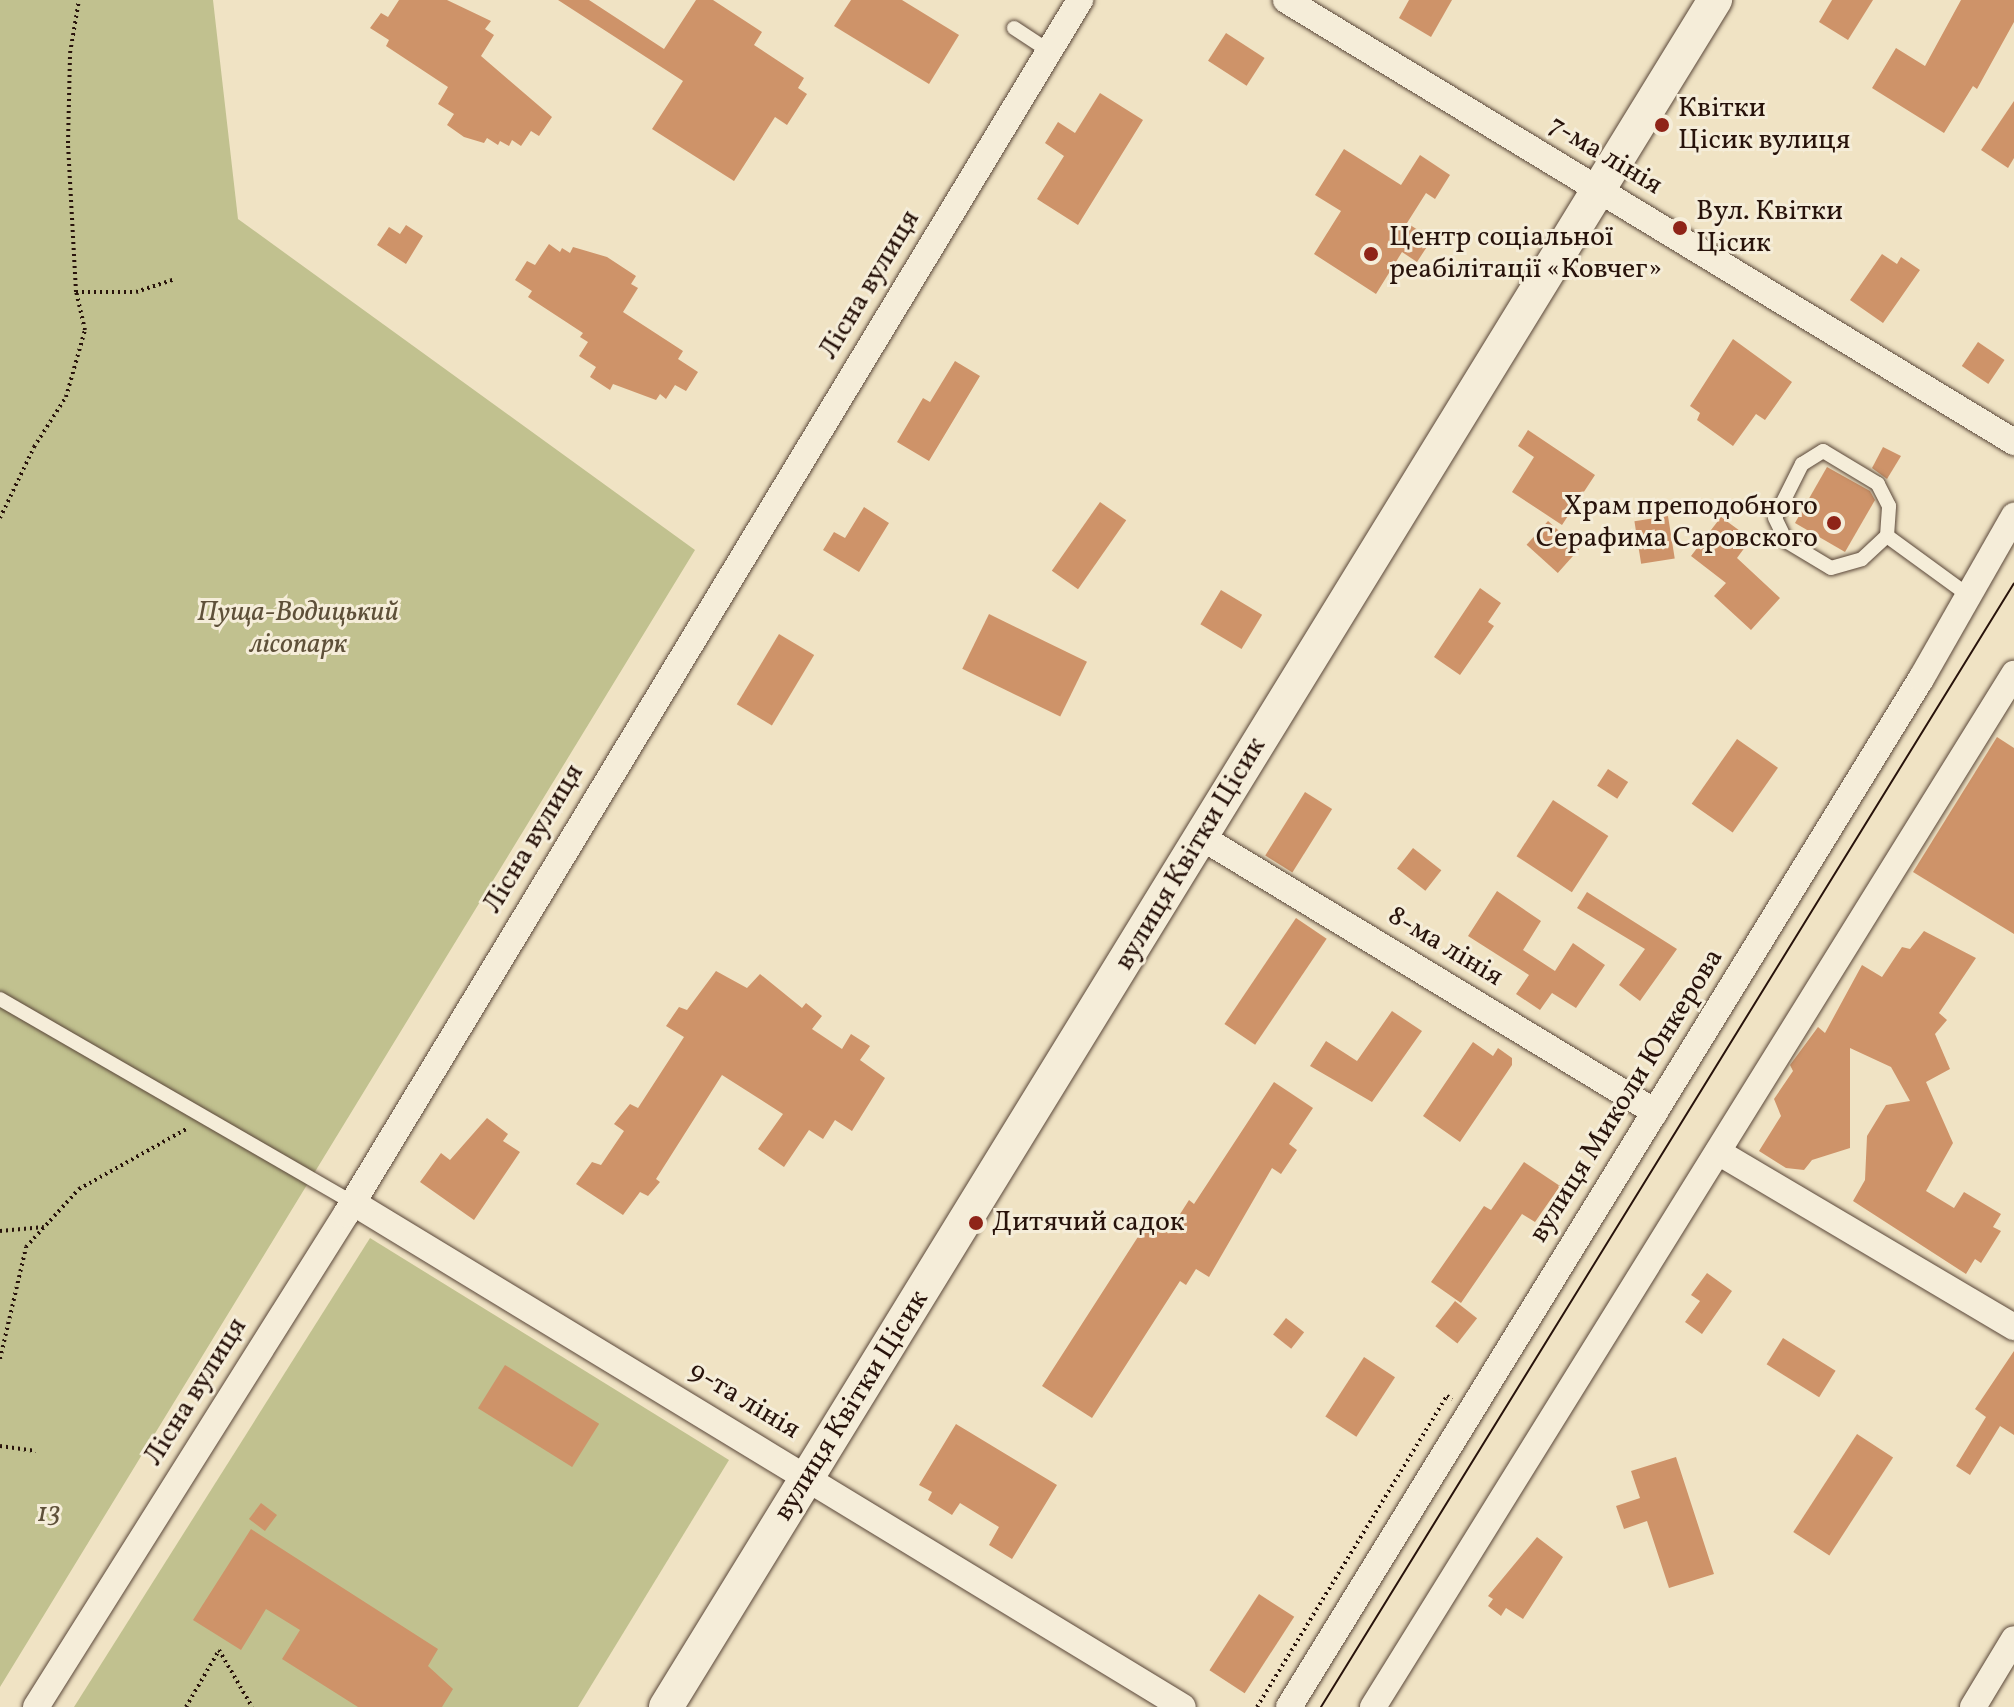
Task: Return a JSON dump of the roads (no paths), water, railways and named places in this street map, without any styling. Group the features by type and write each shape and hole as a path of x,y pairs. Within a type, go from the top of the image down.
{"street":[{"name":"Лісна вулиця","path":"36,1707 352,1202 1080,0"},
{"name":"7-ма лінія","path":"1286,0 2014,442"},
{"name":"вулиця Квітки Цісик","path":"666,1707 1715,0"},
{"name":"вулиця Миколи Юнкерова","path":"1289,1707 1655,1112 2014,516"},
{"path":"1373,1707 2014,674"},
{"name":"8-ма лінія","path":"1201,837 1655,1112"},
{"path":"1718,1152 2014,1327"},
{"name":"9-та лінія","path":"352,1202 1183,1707"},
{"path":"1973,1707 2014,1639"}],"lane":[{"path":"1014,28 1049,51"},
{"path":"1823,451 1878,484 1889,506 1887,536 1862,559 1831,568 1786,541 1775,518 1802,464 1823,451"},
{"path":"1887,536 1968,595"},
{"path":"0,999 204,1120 352,1202"}],"tram line":[{"path":"1321,1707 2014,583"}],"place":[{"name":"Квітки Цісик вулиця","path":"1662,125"},
{"name":"Вул. Квітки Цісик","path":"1680,228"},
{"name":"Центр соціальної реабілітації «Ковчег»","path":"1371,254"},
{"name":"Храм преподобного Серафима Саровского","path":"1834,523"},
{"name":"Дитячий садок","path":"976,1223"}],"park label":[{"name":"Пуща-Водицький лісопарк","path":"298,629"},
{"name":"13","path":"49,1514"}]}
